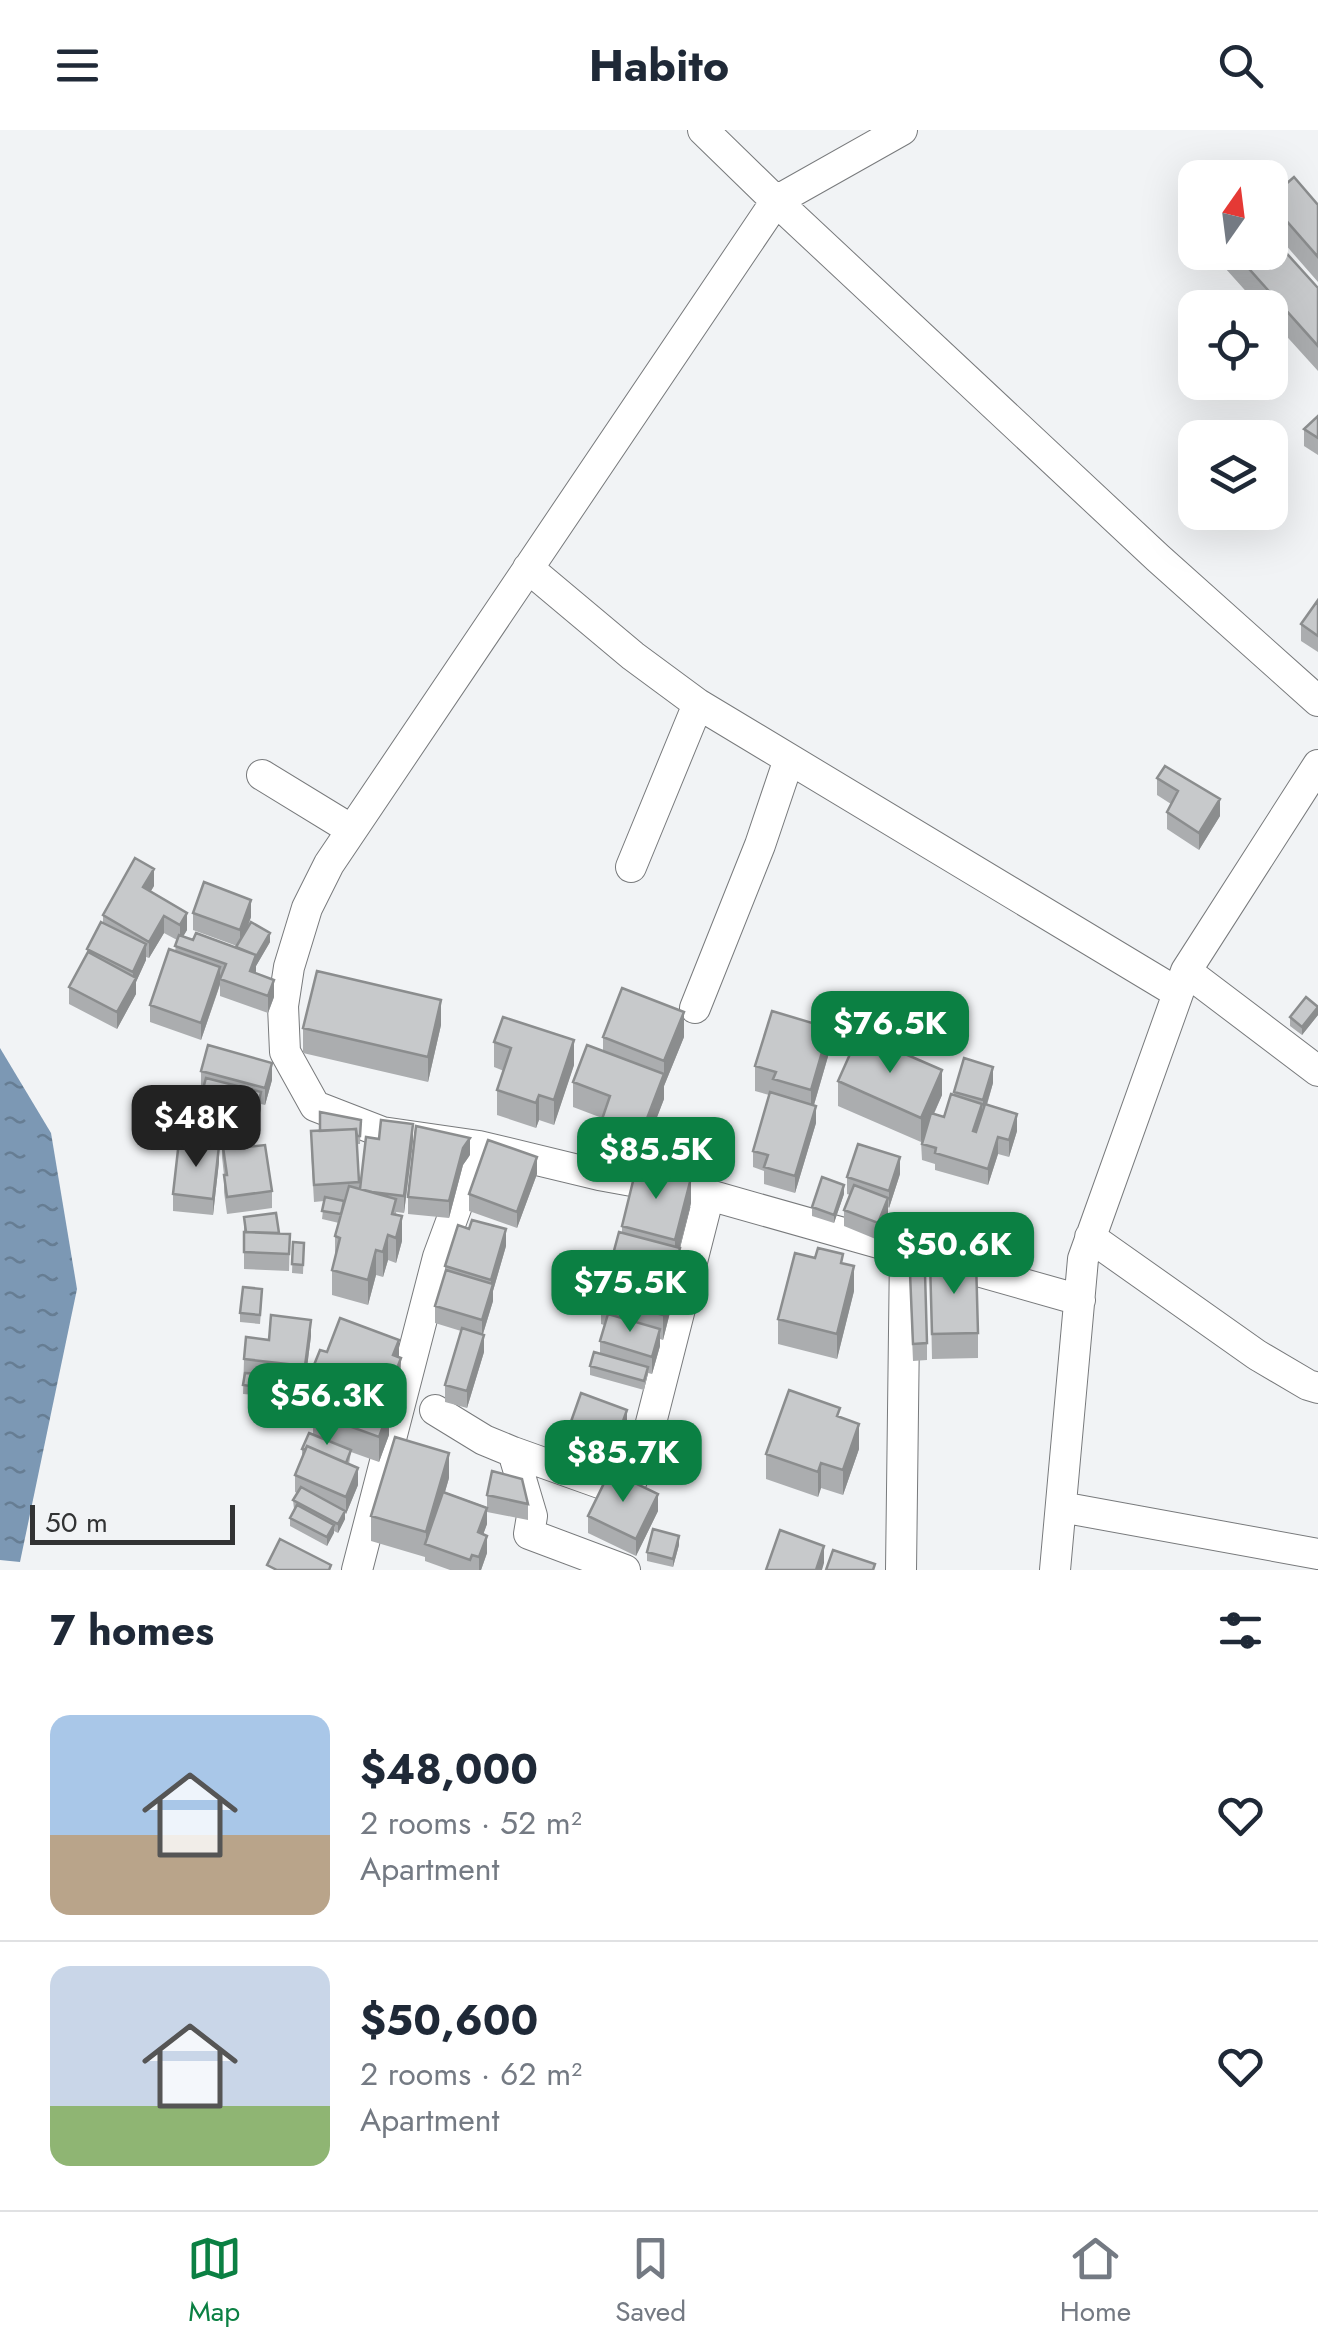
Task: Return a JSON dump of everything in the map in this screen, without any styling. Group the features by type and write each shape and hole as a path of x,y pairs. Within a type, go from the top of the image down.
{"street":[{"path":"703,130 1158,558 1318,701"},
{"path":"902,130 776,201 329,864 307,908 289,967 283,1006 286,1052 315,1106 382,1132 479,1146 599,1175 708,1194 1080,1300"},
{"path":"528,568 633,656 698,704 789,760 1182,982 1318,1070"},
{"path":"631,868 698,704"},
{"path":"695,1008 760,845 789,760"},
{"path":"1055,1570 1084,1260 1090,1237 1182,982 1318,765"},
{"path":"262,776 352,830"},
{"path":"357,1570 438,1258 479,1146"},
{"path":"435,1410 484,1440 611,1487 632,1480 642,1458 708,1194"},
{"path":"1090,1237 1257,1355 1318,1388"},
{"path":"900,1570 905,1252"},
{"path":"513,1452 532,1516 529,1534 625,1570"},
{"path":"1061,1506 1318,1554"}],"water":[{"path":"0,1048 51,1133 77,1289 20,1562 0,1560"}],"building":[{"path":"1294,177 1318,205 1318,257 1288,223 1288,182"},
{"path":"1288,255 1318,288 1318,346 1288,312 1288,290 1268,290 1250,270 1288,270"},
{"path":"1318,416 1318,438 1304,429"},
{"path":"1318,600 1318,636 1301,624"},
{"path":"1165,766 1220,799 1199,833 1167,812 1178,791 1157,778"},
{"path":"135,858 154,869 143,887 187,913 180,925 164,916 149,942 103,915"},
{"path":"204,882 251,900 240,930 193,913"},
{"path":"101,922 146,944 133,972 87,949"},
{"path":"251,922 270,933 256,957 236,947"},
{"path":"196,933 256,955 250,971 274,980 268,996 220,979 226,964 175,946 179,935 193,940"},
{"path":"169,949 220,967 201,1023 150,1005"},
{"path":"88,952 136,978 117,1012 69,987"},
{"path":"317,971 441,1000 428,1057 303,1028"},
{"path":"622,988 684,1012 664,1061 603,1037"},
{"path":"1306,997 1318,1007 1302,1027 1290,1017"},
{"path":"772,1011 829,1028 811,1090 773,1079 776,1072 755,1066"},
{"path":"503,1017 574,1040 554,1100 539,1095 536,1103 497,1090 511,1048 494,1042"},
{"path":"859,1034 942,1070 921,1118 838,1081"},
{"path":"208,1045 272,1063 265,1088 201,1071"},
{"path":"587,1045 664,1074 638,1142 599,1128 610,1096 573,1082"},
{"path":"964,1058 993,1067 983,1100 954,1092"},
{"path":"206,1078 261,1092 255,1117 199,1103"},
{"path":"770,1092 816,1106 795,1176 764,1167 768,1155 753,1151"},
{"path":"951,1094 982,1104 973,1131 976,1132 985,1104 1017,1114 1009,1140 998,1137 988,1169 935,1153 936,1148 922,1144 931,1113 944,1117"},
{"path":"320,1112 361,1120 360,1136 356,1129 320,1131"},
{"path":"381,1120 413,1124 404,1196 360,1189 366,1137 379,1139"},
{"path":"416,1126 470,1138 463,1148 449,1201 408,1197"},
{"path":"356,1129 359,1182 314,1185 311,1131"},
{"path":"245,1137 247,1147 265,1145 272,1191 227,1197 222,1140"},
{"path":"488,1140 537,1157 517,1212 469,1194"},
{"path":"179,1141 219,1146 213,1199 173,1194"},
{"path":"858,1144 900,1157 889,1191 847,1177"},
{"path":"637,1165 691,1178 675,1240 622,1226"},
{"path":"822,1177 844,1185 834,1215 812,1207"},
{"path":"854,1185 888,1198 878,1223 844,1210"},
{"path":"349,1186 396,1199 392,1214 402,1216 396,1238 388,1235 383,1252 376,1250 368,1280 332,1270 340,1238 335,1236"},
{"path":"325,1197 344,1201 341,1214 322,1211"},
{"path":"276,1213 279,1233 246,1232 244,1217"},
{"path":"472,1220 506,1229 491,1280 445,1266 458,1225 469,1229"},
{"path":"244,1232 290,1234 289,1254 244,1252"},
{"path":"619,1232 680,1248 663,1315 601,1299"},
{"path":"293,1242 304,1243 303,1265 292,1264"},
{"path":"818,1248 843,1254 841,1263 854,1266 837,1334 778,1319 795,1253 815,1258"},
{"path":"976,1260 978,1333 932,1334 930,1261"},
{"path":"446,1270 493,1284 482,1320 435,1306"},
{"path":"910,1273 925,1273 927,1343 913,1344"},
{"path":"243,1287 262,1289 260,1315 240,1313"},
{"path":"608,1314 660,1329 652,1357 600,1341"},
{"path":"271,1315 311,1320 305,1366 244,1359 246,1337 269,1340"},
{"path":"340,1318 399,1340 393,1355 401,1358 396,1371 400,1373 379,1437 313,1413 323,1386 314,1383 321,1367 314,1365 320,1350 327,1352"},
{"path":"462,1328 484,1335 467,1391 445,1385"},
{"path":"594,1352 648,1367 644,1381 590,1366"},
{"path":"245,1373 258,1374 257,1387 243,1385"},
{"path":"789,1390 840,1408 837,1416 859,1424 843,1470 821,1463 818,1472 766,1454"},
{"path":"581,1393 627,1410 613,1449 567,1433"},
{"path":"309,1433 351,1450 346,1463 307,1446 302,1449"},
{"path":"395,1437 449,1453 426,1532 371,1516"},
{"path":"307,1446 358,1468 346,1497 295,1475"},
{"path":"492,1471 522,1479 528,1504 487,1495"},
{"path":"610,1471 658,1494 636,1539 588,1516"},
{"path":"301,1487 345,1511 338,1524 293,1500"},
{"path":"443,1492 487,1508 478,1532 487,1536 479,1557 472,1555 470,1560 425,1544"},
{"path":"297,1505 334,1525 327,1537 290,1518"},
{"path":"653,1529 679,1536 673,1559 647,1552"},
{"path":"780,1530 824,1546 816,1570 766,1570"},
{"path":"280,1539 331,1565 329,1570 277,1570 267,1565"},
{"path":"833,1550 875,1564 873,1570 826,1570"}]}
